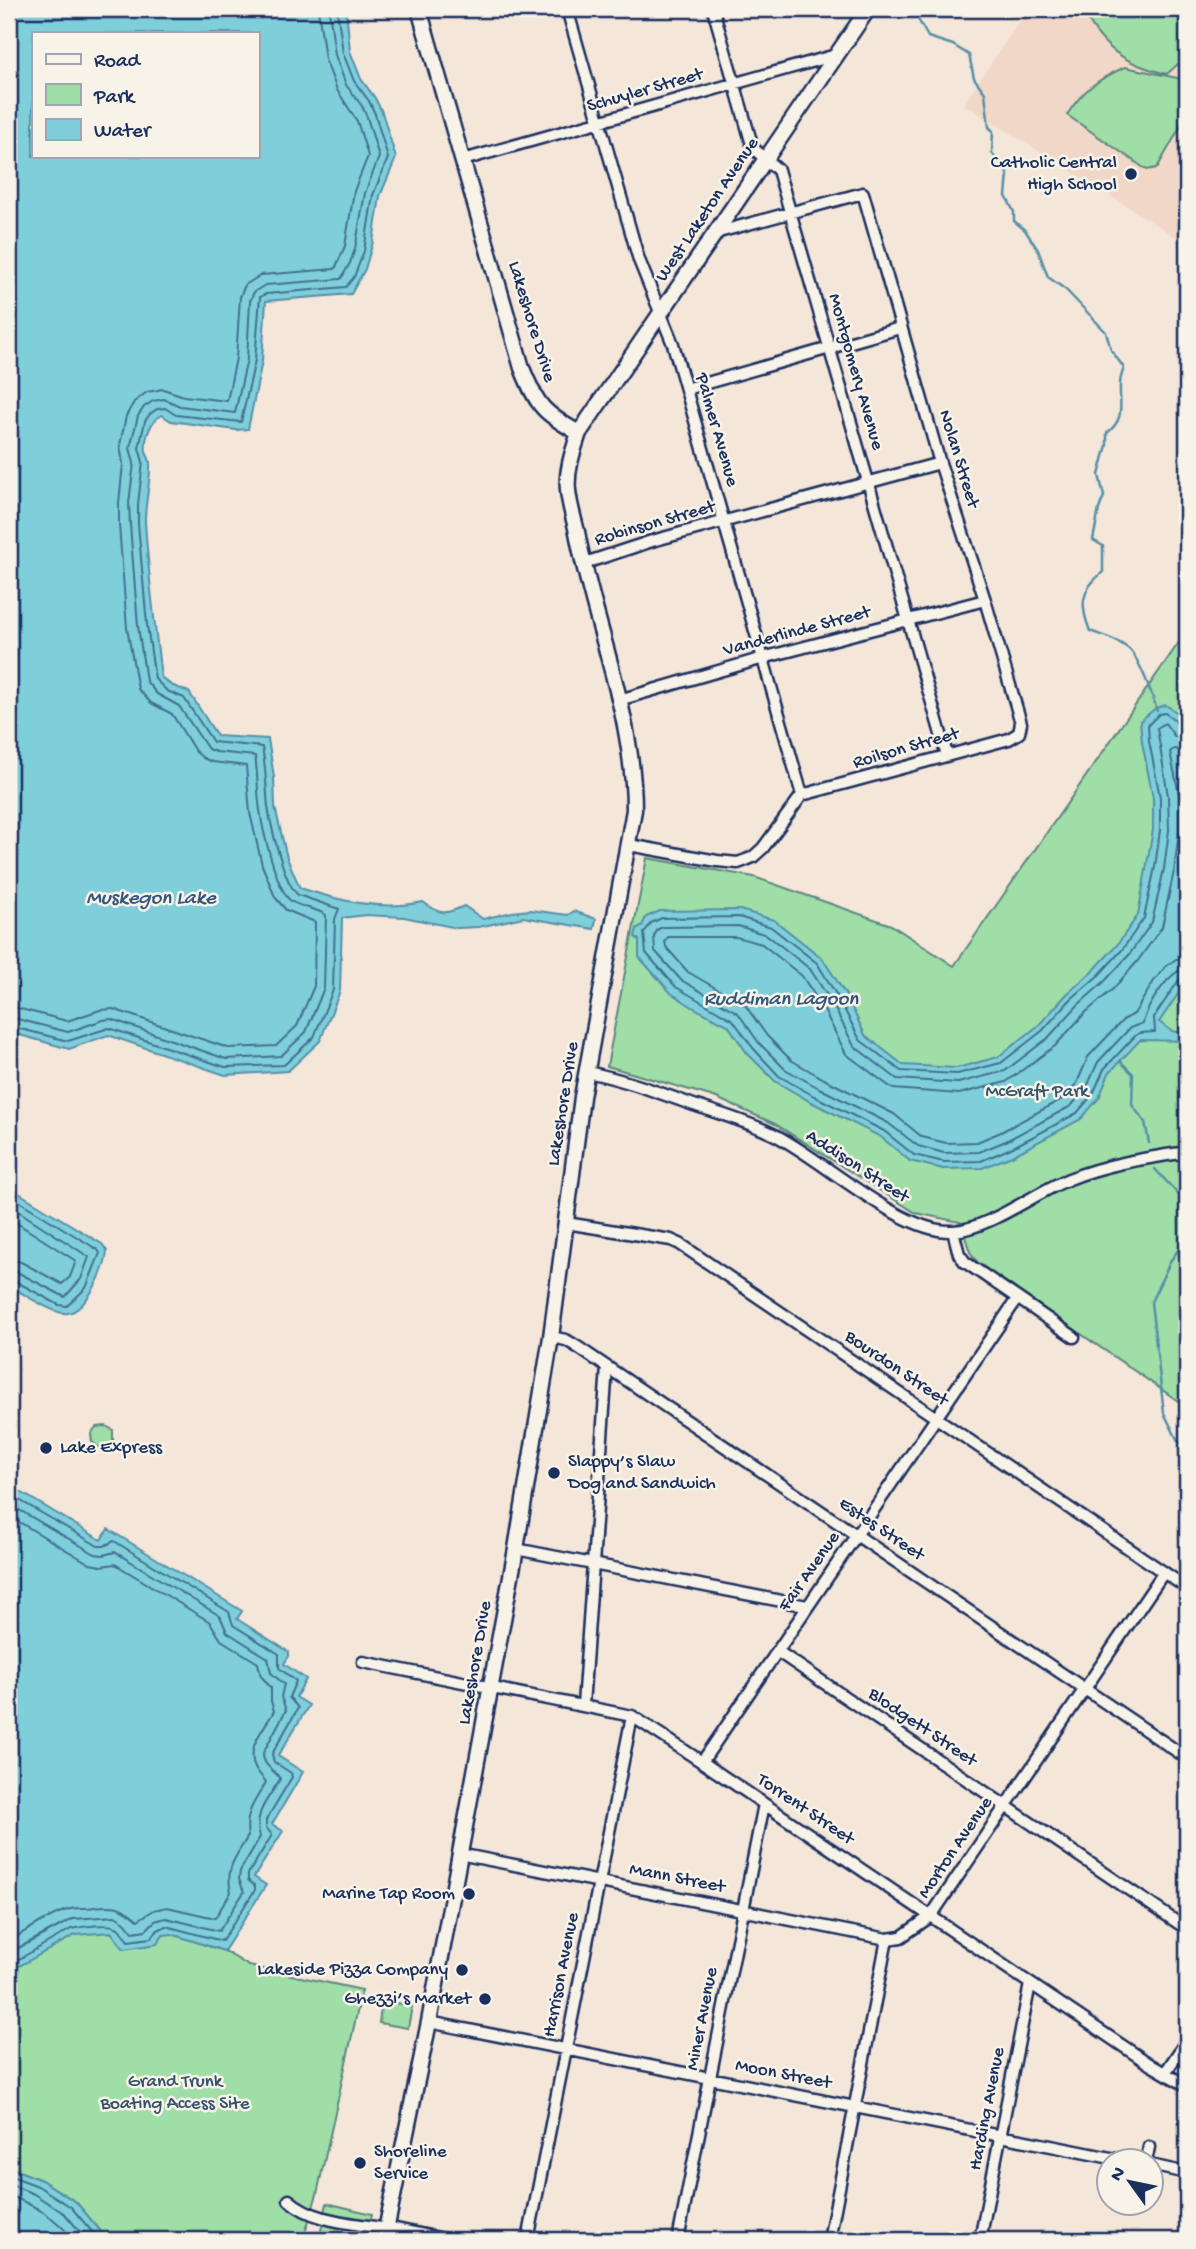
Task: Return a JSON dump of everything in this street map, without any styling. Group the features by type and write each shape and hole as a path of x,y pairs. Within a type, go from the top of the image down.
{"main road":[{"name":"Lakeshore Drive","path":"385,2235 429,2022 492,1688 551,1337 587,1072 634,810 631,749 582,564 568,490 572,454 579,433 541,407 532,395 419,9"},
{"name":"West Laketon Avenue","path":"579,433 868,9"},
{"path":"385,2235 439,2240"}],"street":[{"name":"Palmer Avenue","path":"567,9 639,260 673,344 802,794"},
{"name":"Montgomery Avenue","path":"713,9 753,148 778,170 947,755"},
{"name":"Schuyler Street","path":"463,160 836,55"},
{"name":"Nolan Street","path":"791,214 863,193 940,463 985,600 1021,723 1019,733"},
{"path":"715,233 791,214"},
{"path":"686,389 900,328"},
{"name":"Robinson Street","path":"582,564 652,541 940,463"},
{"name":"Vanderlinde Street","path":"620,700 985,600"},
{"name":"Roilson Street","path":"802,794 1009,739 1019,733"},
{"path":"629,845 737,863 758,853 802,794"},
{"name":"Addison Street","path":"587,1072 633,1084 766,1131 909,1221 953,1231"},
{"path":"1074,1337 961,1258 953,1231 990,1220 1036,1195 1086,1173 1112,1165 1187,1152"},
{"name":"Bourdon Street","path":"566,1223 665,1239 680,1244 1187,1588"},
{"name":"Fair Avenue","path":"702,1762 1017,1298"},
{"name":"Estes Street","path":"551,1337 572,1343 1187,1758"},
{"path":"583,1706 607,1367"},
{"path":"516,1549 807,1606"},
{"name":"Morton Avenue","path":"887,1939 901,1937 931,1916 1164,1572"},
{"name":"Blodgett Street","path":"777,1651 1187,1928"},
{"name":"Torrent Street","path":"363,1662 632,1716 1030,1984 1187,2086"},
{"name":"Harrison Avenue","path":"528,2240 632,1716"},
{"name":"Miner Avenue","path":"678,2240 764,1804"},
{"name":"Mann Street","path":"459,1854 887,1939"},
{"path":"829,2240 887,1939"},
{"name":"Harding Avenue","path":"980,2240 1030,1984"},
{"name":"Moon Street","path":"429,2022 1094,2154"},
{"path":"1165,2073 1187,2040"},
{"path":"1164,2168 1187,2173"},
{"path":"289,2200 298,2209 385,2235"}],"shaded area":[{"name":"Catholic Central High School","path":"1027,9 1187,9 1187,244 964,104"}],"green space":[{"path":"1082,9 1187,9 1187,56 1167,74 1139,65 1106,44 1089,23"},
{"path":"1125,67 1187,80 1187,115 1157,168 1147,170 1067,115 1092,86"},
{"name":"McGraft Park","path":"1187,631 1187,1407 978,1263 970,1252 960,1222 916,1213 775,1124 714,1097 607,1066 647,858 754,877 891,925 954,966"},
{"path":"106,1426 113,1430 113,1445 98,1447 92,1442 91,1434 96,1427"},
{"name":"Grand Trunk Boating Access Site","path":"106,1931 115,1934 121,1945 160,1938 166,1933 172,1934 224,1951 249,1966 362,1990 317,2194 303,2240 108,2240 76,2202 41,2180 9,2167 9,1974 75,1935"},
{"path":"382,2000 412,2006 408,2028 379,2023"},
{"path":"327,2203 372,2214 366,2240 319,2240"}],"water":[{"name":"Muskegon Lake","path":"9,9 344,9 350,51 361,79 382,112 396,158 380,196 373,242 365,269 351,294 266,301 262,361 248,429 236,430 171,421 162,415 149,430 146,453 150,469 145,521 161,677 171,685 189,692 217,736 268,739 275,807 287,858 300,888 345,901 376,905 423,902 443,912 464,906 483,919 530,910 568,915 574,911 596,919 594,929 523,917 479,927 457,928 404,917 366,915 342,918 340,991 320,1041 288,1071 225,1075 108,1035 69,1049 9,1032"},
{"name":"Ruddiman Lagoon","path":"1166,705 1182,716 1187,736 1187,981 1159,1022 1172,1031 1187,1034 1187,1041 1140,1040 1109,1073 1099,1098 1081,1119 1012,1156 982,1168 943,1169 910,1161 881,1137 775,1081 747,1053 728,1025 671,993 639,957 639,940 635,937 637,928 642,926 646,917 660,911 740,910 774,920 822,958 846,995 865,1035 903,1065 957,1068 998,1057 1038,1026 1067,994 1094,970 1117,945 1138,915 1153,830 1153,798 1140,721 1156,708"},
{"path":"9,1187 102,1244 107,1251 94,1287 75,1310 68,1313 55,1311 9,1285"},
{"path":"9,1485 101,1540 108,1529 242,1611 237,1619 289,1652 284,1664 306,1679 296,1697 309,1705 278,1756 303,1772 272,1824 283,1831 254,1877 266,1885 224,1951 172,1934 163,1935 157,1944 124,1949 111,1932 75,1935 9,1974"},
{"path":"9,2167 41,2180 76,2202 108,2240 9,2240"}],"waterway":[{"path":"914,12 928,37 953,45 969,55 974,78 985,93 989,127 993,131 992,153 1008,174 1006,196 1014,212 1014,221 1025,230 1038,250 1048,277 1066,290 1106,332 1111,350 1124,368 1120,383 1119,417 1107,433 1107,445 1099,475 1104,496 1093,540 1103,546 1103,572 1086,592 1084,606 1090,631 1121,644 1134,655 1157,711"},
{"path":"1120,1061 1133,1074 1132,1105 1145,1122 1149,1143"},
{"path":"1155,1169 1187,1204"},
{"path":"1187,1238 1171,1260 1151,1302 1164,1413 1178,1441 1187,1447"}],"place":[{"name":"Catholic Central High School","path":"1131,174"},
{"name":"Lake Express","path":"46,1448"},
{"name":"Slappy’s Slaw Dog and Sandwich","path":"554,1473"},
{"name":"Marine Tap Room","path":"469,1894"},
{"name":"Lakeside Pizza Company","path":"462,1970"},
{"name":"Ghezzi’s Market","path":"485,1999"},
{"name":"Shoreline Service","path":"360,2163"}]}
